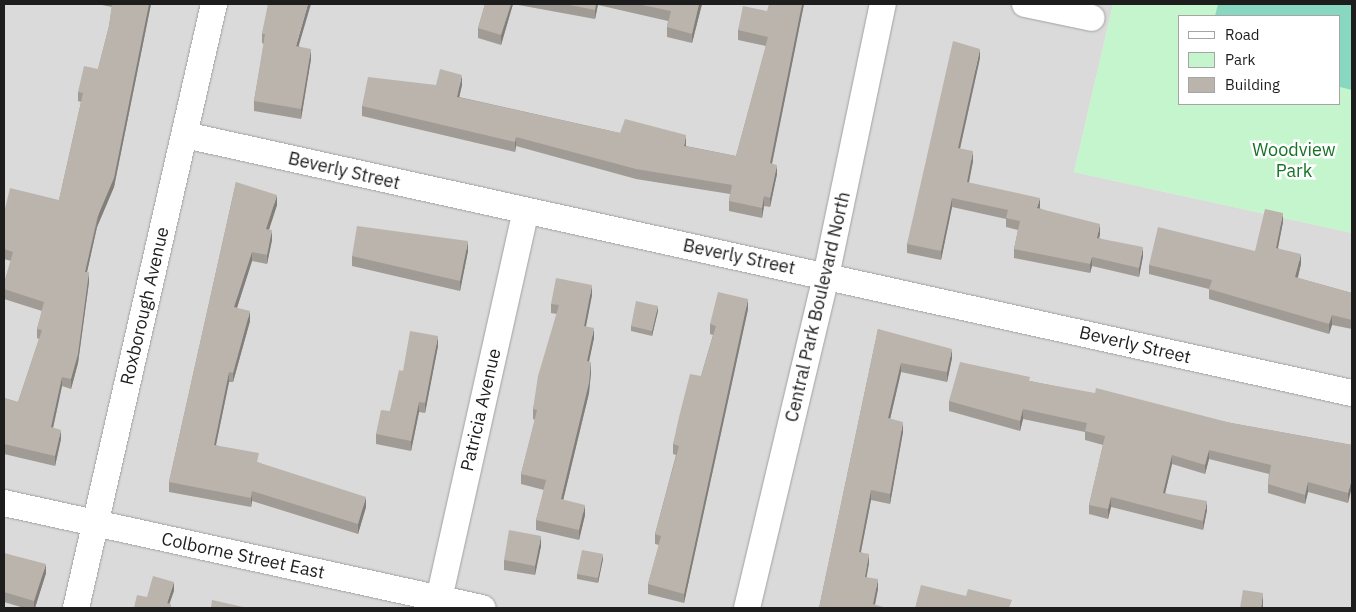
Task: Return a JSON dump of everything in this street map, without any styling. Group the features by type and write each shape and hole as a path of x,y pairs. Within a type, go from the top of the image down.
{"street":[{"name":"Roxborough Avenue","path":"76,608 94,522 214,4"},
{"name":"Central Park Boulevard North","path":"747,608 826,276 883,4"},
{"path":"1025,4 1092,18"},
{"name":"Beverly Street","path":"185,135 1352,393"},
{"name":"Patricia Avenue","path":"438,604 526,211"},
{"name":"Colborne Street East","path":"4,504 94,522 438,604 483,608"}],"shaded area":[{"path":"4,4 1113,4 1074,172 1352,233 1352,608 4,608"}],"green space":[{"name":"Woodview Park","path":"1113,4 1352,4 1352,233 1074,172"},
{"path":"1218,4 1352,4 1352,90 1341,87 1341,15 1215,15"}],"building":[{"path":"112,4 149,4 114,178 97,218 85,272 89,272 78,354 71,379 62,377 51,427 61,430 55,456 4,444 4,398 18,402 42,330 37,329 44,302 4,289 13,252 4,249 4,213 10,188 59,200 83,93 78,92 84,66 98,69 109,26"},
{"path":"268,4 308,4 296,46 311,49 301,109 254,101 265,34 262,33"},
{"path":"485,4 511,4 501,35 478,28"},
{"path":"564,4 596,4 595,10"},
{"path":"637,4 699,4 692,34 667,27 671,11"},
{"path":"769,4 802,4 770,163 777,165 770,198 764,196 762,208 729,201 732,185 636,169 516,137 515,142 362,106 368,77 436,85 440,69 462,75 457,97 620,133 625,119 686,135 684,146 736,156 768,37 738,30 743,6 767,11"},
{"path":"953,41 980,49 958,148 973,151 967,182 1040,198 1037,208 1100,224 1097,238 1143,247 1139,268 1092,257 1090,264 1014,249 1020,221 1006,218 1008,210 952,198 941,251 907,244"},
{"path":"236,182 277,195 266,229 272,230 267,255 252,252 234,307 250,311 233,373 229,372 214,445 259,453 257,462 366,497 358,524 252,491 251,498 169,482"},
{"path":"1265,209 1283,213 1276,248 1301,254 1295,277 1352,293 1352,320 1332,315 1329,324 1209,289 1212,280 1149,265 1158,227 1255,251"},
{"path":"357,226 468,241 460,281 352,256"},
{"path":"556,278 592,285 584,326 594,328 587,361 591,362 589,383 561,499 585,505 579,530 536,520 546,480 521,474 537,410 533,409 538,376 559,305 551,304"},
{"path":"718,292 748,299 684,594 648,584 661,536 655,534 679,446 673,444 679,417 690,374 701,376 716,326 710,324"},
{"path":"636,301 658,306 652,331 631,326"},
{"path":"878,329 952,349 947,372 901,363 888,418 903,422 890,494 871,490 859,552 869,554 865,577 878,579 873,604 887,608 819,608"},
{"path":"410,331 438,336 425,403 419,402 411,441 376,434 381,410 390,411 399,370 403,371"},
{"path":"960,362 1030,377 1029,381 1095,393 1096,388 1231,423 1352,445 1352,478 1348,493 1308,482 1305,495 1268,484 1271,465 1209,450 1205,465 1172,455 1163,493 1207,501 1203,521 1111,497 1108,509 1089,505 1105,436 1085,431 1087,423 1023,409 1020,421 949,401"},
{"path":"509,530 541,536 535,566 504,560"},
{"path":"582,550 603,554 598,578 577,574"},
{"path":"4,553 46,564 34,601 4,592"},
{"path":"153,576 174,582 167,603 171,604 171,608 134,608 137,595 147,597"},
{"path":"921,585 966,596 968,589 1012,600 1009,608 915,608"},
{"path":"1243,590 1263,593 1261,608 1240,608"},
{"path":"212,600 248,608 211,608"}]}
